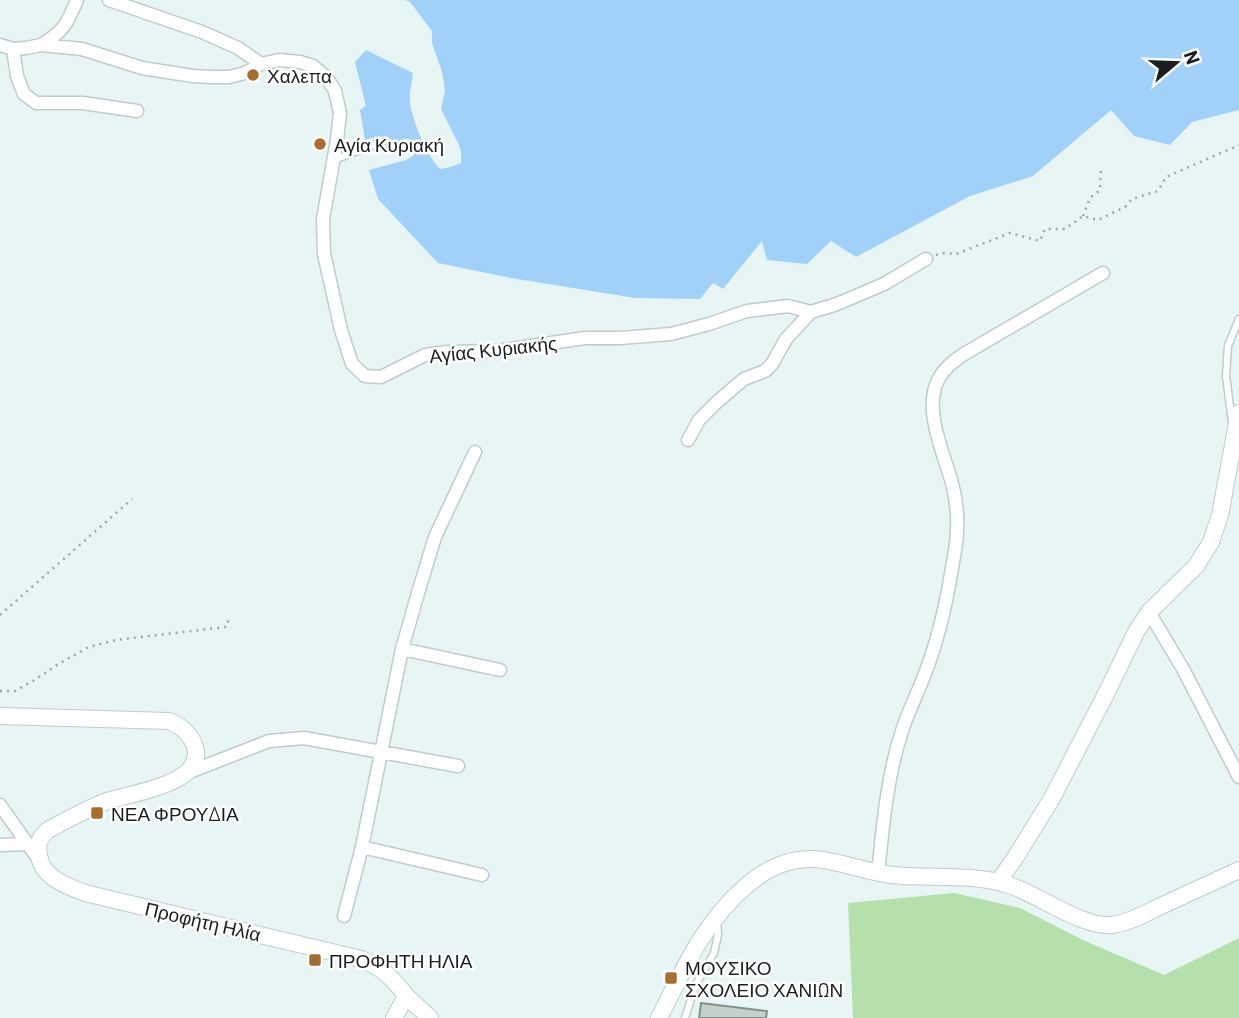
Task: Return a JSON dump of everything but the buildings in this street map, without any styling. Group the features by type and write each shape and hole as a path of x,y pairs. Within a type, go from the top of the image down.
{"street":[{"path":"41,45 63,29 78,0"},
{"path":"109,0 226,42 261,64"},
{"name":"Αγίας Κυριακής","path":"6,47 26,48 41,45 82,49 142,68 193,76 229,77 279,60 300,62 313,66 327,78 335,90 340,113 323,219 324,254 341,330 352,364 365,376 381,377 425,355 497,351 585,338 671,334 761,309 788,306 811,312 884,284 926,259"},
{"path":"6,47 23,94 36,103 83,103 137,111"},
{"path":"878,873 895,754 940,627 956,547 956,503 941,451 933,406 937,381 946,368 964,354 1103,273"},
{"path":"688,440 699,420 718,401 744,379 765,371 786,339 811,312"},
{"path":"998,881 1051,800 1136,632 1149,612 1196,566 1211,542 1220,515 1239,413"},
{"path":"344,916 362,847 402,649 435,537 475,452"},
{"path":"1149,612 1183,669 1239,777"},
{"path":"402,649 500,670"},
{"path":"0,716 169,721 182,728 194,743 197,755 187,773"},
{"path":"39,860 38,844 48,830 104,802 176,781 187,773 269,741 304,738 458,766"},
{"name":"Προφήτη Ηλία","path":"0,805 50,876 69,887 361,959 385,971 406,996 430,1018"},
{"path":"0,845 27,844"},
{"path":"362,847 482,875"},
{"path":"659,1018 694,949 717,915 762,873 787,862 816,859 878,873 998,881 1086,920 1112,925 1132,920 1239,870"},
{"path":"394,1018 406,996"}],"lane":[{"path":"334,160 376,144"},
{"path":"1234,441 1226,376 1228,346 1239,319"},
{"path":"685,1018 696,984 714,953 718,935 717,915"}],"path":[{"path":"1083,216 1098,219 1125,207 1132,199 1158,191 1166,177 1239,145"},
{"path":"926,259 942,253 956,254 1010,233 1040,241 1045,229 1065,229 1083,216 1090,198 1100,190 1101,169"},
{"path":"0,615 132,499"},
{"path":"0,691 15,691 89,647 116,640 225,627 228,625 228,616"}],"green space":[{"path":"954,893 1020,908 1083,940 1164,975 1239,938 1239,1018 853,1018 848,903"}],"water":[{"path":"405,0 1239,0 1239,110 1192,122 1170,145 1134,136 1111,110 1033,176 970,196 856,257 831,241 807,264 767,260 762,241 723,289 713,283 700,299 635,298 438,263 378,199 369,170 406,160 413,156 414,148 407,138 385,148 381,136 365,140 360,110 366,106 355,62 366,50 413,73 410,102 425,147 440,169 461,163 461,151 441,109 445,91 432,43 432,31 410,2"}],"place":[{"name":"Χαλεπα","path":"253,75"},
{"name":"Αγία Κυριακή","path":"320,144"},
{"name":"ΝΕΑ ΦΡΟΥΔΙΑ","path":"97,813"},
{"name":"ΠΡΟΦΗΤΗ ΗΛΙΑ","path":"315,960"},
{"name":"ΜΟΥΣΙΚΟ ΣΧΟΛΕΙΟ ΧΑΝΙΩΝ","path":"671,978"}]}
